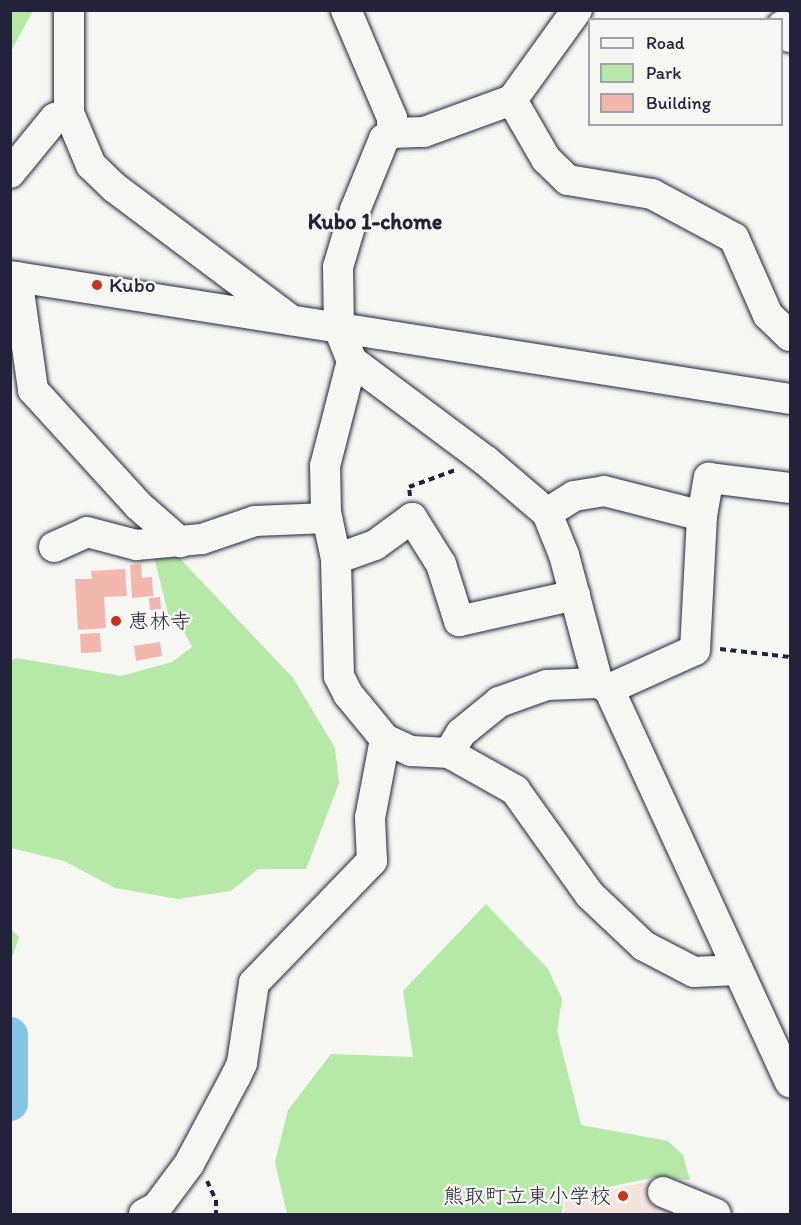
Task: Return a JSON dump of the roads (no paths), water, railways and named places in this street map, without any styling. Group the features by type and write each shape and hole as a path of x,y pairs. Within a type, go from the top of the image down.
{"street":[{"path":"69,10 69,113 81,147 101,176 296,323"},
{"path":"346,10 392,118 392,133"},
{"path":"577,10 512,100 424,132 392,133 384,139 359,200 338,267 339,329 352,361 485,460 547,513 604,686 790,1082"},
{"path":"512,100 546,159 568,180 652,194 734,237 768,315 790,336"},
{"path":"10,173 55,118 69,113"},
{"path":"180,542 139,506 33,390 14,276 296,323 790,399"},
{"path":"352,361 325,466 327,518 336,559 339,676 348,694 385,739 411,751 449,753 515,790 590,895 644,946 694,972 738,970"},
{"path":"449,753 461,733 499,702 547,685 604,686 695,650 702,516 709,478 790,488"},
{"path":"547,513 590,490 702,516"},
{"path":"54,547 87,532 136,545 180,542 255,521 327,518"},
{"path":"336,559 375,545 412,518 441,564 459,621 575,595"},
{"path":"144,1215 158,1207 189,1164 242,1063 254,983 372,861 370,818 385,739"},
{"path":"663,1192 716,1215"}],"waterway":[{"path":"10,1035 10,1103"}],"place":[{"name":"Kubo","path":"97,285"},
{"name":"恵林寺","path":"116,621"},
{"name":"熊取町立東小学校","path":"623,1196"}],"district":[{"name":"Kubo 1-chome","path":"375,222"}]}
